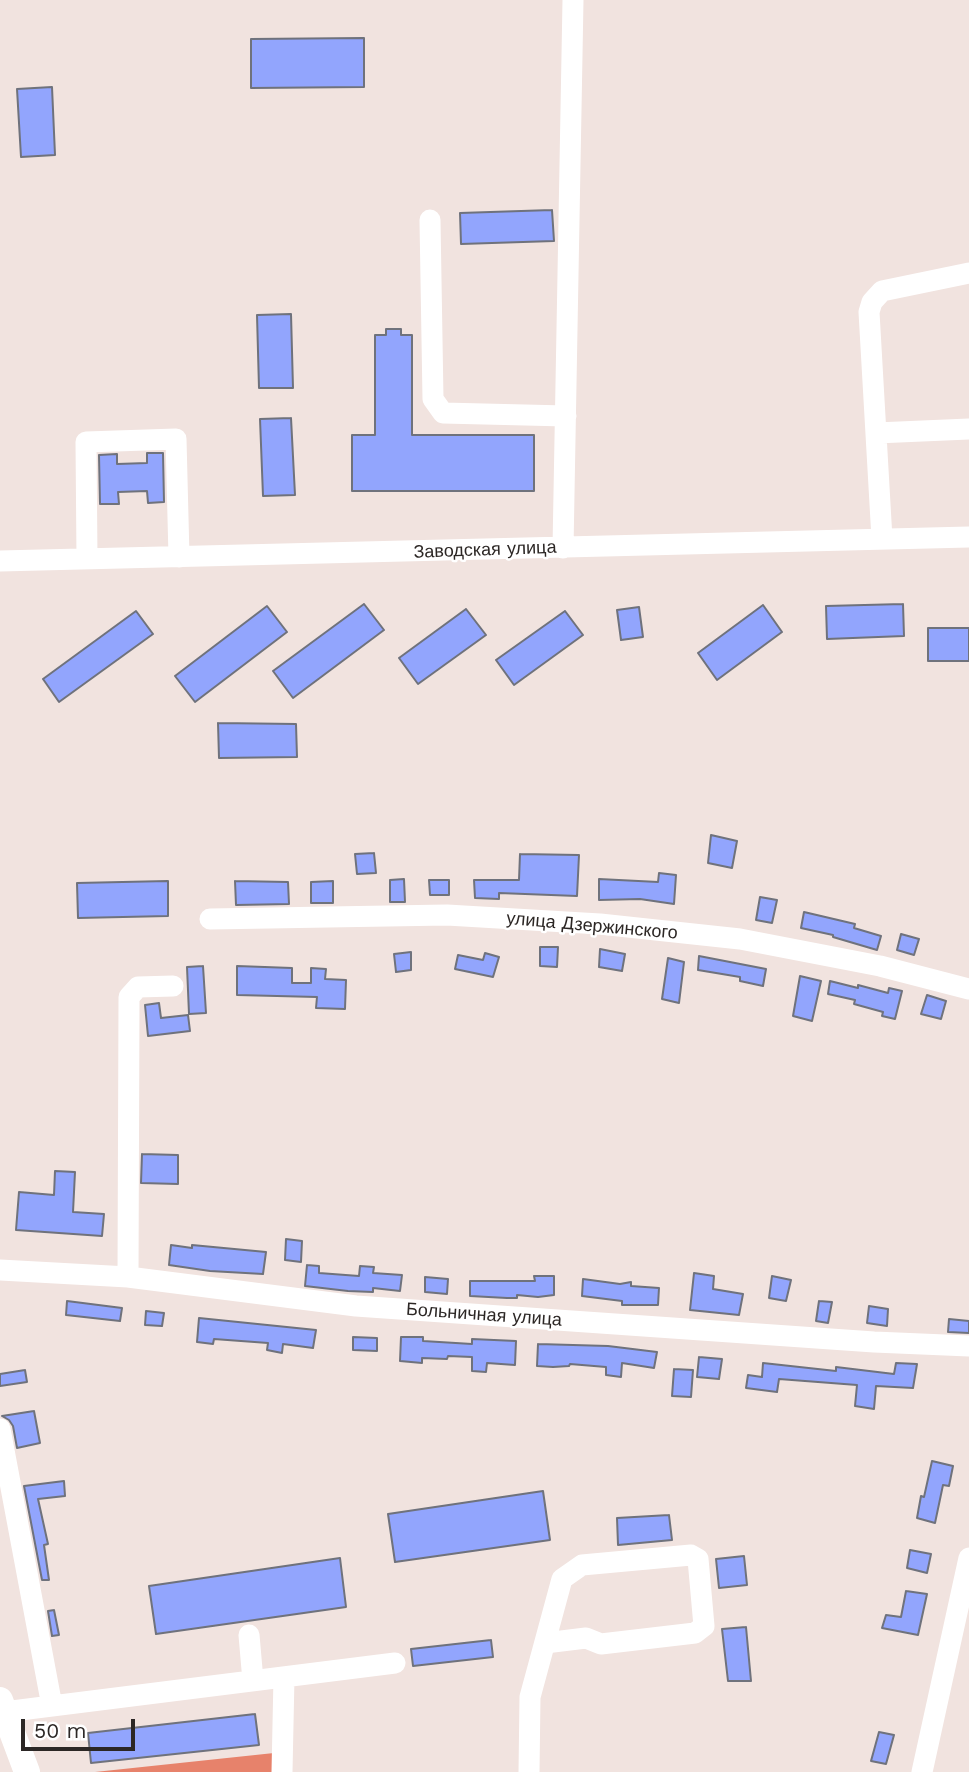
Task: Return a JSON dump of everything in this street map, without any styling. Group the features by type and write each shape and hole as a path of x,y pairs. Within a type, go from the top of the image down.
{"main road":[{"path":"2,1706 27,1772"}],"street":[{"path":"563,548 573,0"},
{"path":"430,220 433,399 443,413 566,416"},
{"path":"882,539 869,312 872,302 882,291 969,273"},
{"path":"876,433 969,429"},
{"path":"87,559 86,442 176,439 179,557"},
{"name":"Заводская улица","path":"0,561 969,537"},
{"name":"улица Дзержинского","path":"210,919 447,915 600,924 740,939 880,965 969,989"},
{"path":"128,1277 129,996 138,987 173,986"},
{"name":"Больничная улица","path":"0,1270 128,1277 356,1306 874,1342 969,1346"},
{"path":"0,1429 52,1706"},
{"path":"528,1772 530,1698 562,1579 582,1565 691,1555 698,1559 704,1626 695,1633 601,1644 586,1638 545,1643"},
{"path":"922,1772 969,1558"},
{"path":"249,1635 253,1681"},
{"path":"2,1706 52,1706 395,1663"},
{"path":"282,1772 284,1676"}],"shaded area":[{"path":"274,1753 274,1772 95,1772"}],"building":[{"path":"364,38 364,87 251,88 251,39"},
{"path":"52,87 55,155 21,157 17,89"},
{"path":"552,210 554,241 461,244 460,213"},
{"path":"291,314 293,388 259,388 257,315"},
{"path":"386,329 401,329 401,335 412,335 412,435 534,435 534,491 352,491 352,435 375,435 375,335 386,335"},
{"path":"291,418 295,495 263,496 260,419"},
{"path":"147,453 163,453 164,502 148,503 147,491 118,492 119,504 100,504 99,455 117,454 117,464 147,463"},
{"path":"364,604 384,630 293,698 273,671"},
{"path":"903,604 904,636 827,639 826,606"},
{"path":"763,605 782,632 717,680 698,653"},
{"path":"267,606 287,632 195,702 175,676"},
{"path":"639,607 643,637 621,640 617,610"},
{"path":"466,609 486,635 418,684 399,658"},
{"path":"136,611 153,634 59,702 43,679"},
{"path":"565,611 583,635 514,685 496,660"},
{"path":"928,628 969,628 969,661 928,661"},
{"path":"218,723 296,724 297,757 219,758"},
{"path":"711,835 737,841 732,868 708,863"},
{"path":"374,853 376,873 357,874 355,854"},
{"path":"520,854 579,855 577,896 499,893 499,899 475,898 474,880 519,880"},
{"path":"659,873 676,875 674,904 640,899 599,900 599,879 658,882"},
{"path":"404,879 405,902 390,902 390,880"},
{"path":"429,880 449,880 449,895 430,895"},
{"path":"168,881 168,916 78,918 77,883"},
{"path":"235,881 288,882 289,904 236,905"},
{"path":"333,881 333,903 311,903 311,882"},
{"path":"760,897 777,900 772,923 756,920"},
{"path":"804,912 855,924 854,928 881,936 877,950 833,935 801,928"},
{"path":"901,934 919,939 914,955 897,950"},
{"path":"540,947 558,947 557,967 540,966"},
{"path":"600,949 625,954 622,971 599,967"},
{"path":"411,952 411,970 396,972 394,954"},
{"path":"485,953 499,957 493,977 455,969 458,955 483,960"},
{"path":"699,956 766,969 763,986 740,981 740,977 698,970"},
{"path":"668,958 684,962 679,1003 662,999"},
{"path":"203,966 206,1013 189,1014 187,967"},
{"path":"237,966 292,968 292,983 311,983 311,968 326,969 325,979 346,980 345,1009 316,1008 317,997 237,995"},
{"path":"800,976 821,981 812,1021 793,1016"},
{"path":"830,981 888,993 889,988 902,991 895,1019 882,1016 883,1012 854,1004 855,1000 828,994"},
{"path":"927,995 946,1001 941,1019 921,1014"},
{"path":"159,1003 161,1018 188,1015 190,1031 148,1036 145,1005"},
{"path":"142,1154 178,1155 178,1184 141,1183"},
{"path":"55,1171 75,1172 73,1212 104,1214 102,1236 16,1230 19,1192 54,1195"},
{"path":"286,1239 302,1241 301,1262 285,1260"},
{"path":"171,1245 266,1252 263,1274 169,1265"},
{"path":"307,1265 319,1266 319,1273 359,1276 360,1266 374,1267 373,1273 402,1275 400,1291 373,1288 373,1292 348,1291 305,1286"},
{"path":"694,1273 714,1276 713,1289 743,1294 739,1315 690,1310"},
{"path":"534,1276 554,1276 554,1295 517,1295 517,1298 470,1296 470,1281 535,1281"},
{"path":"772,1276 791,1280 786,1301 769,1298"},
{"path":"425,1277 448,1279 447,1294 425,1292"},
{"path":"583,1279 620,1284 631,1282 631,1286 659,1288 658,1305 622,1305 622,1301 582,1296"},
{"path":"67,1301 122,1308 120,1321 66,1315"},
{"path":"819,1301 832,1302 828,1323 816,1321"},
{"path":"869,1306 888,1309 887,1326 867,1323"},
{"path":"146,1311 164,1313 162,1326 145,1325"},
{"path":"199,1318 316,1330 313,1348 283,1344 282,1353 267,1350 268,1343 214,1339 213,1344 197,1342"},
{"path":"949,1319 969,1321 969,1333 948,1332"},
{"path":"353,1337 377,1338 377,1351 353,1350"},
{"path":"401,1337 423,1337 423,1341 472,1344 472,1339 516,1341 515,1365 487,1363 486,1372 472,1371 472,1357 422,1358 422,1363 400,1361"},
{"path":"538,1344 608,1346 657,1352 654,1368 622,1363 621,1377 606,1375 606,1367 570,1364 537,1366"},
{"path":"699,1357 722,1359 719,1379 697,1377"},
{"path":"763,1363 836,1371 836,1367 894,1374 896,1363 917,1364 913,1388 876,1386 874,1409 855,1406 857,1385 779,1379 777,1392 746,1388 748,1375 762,1377"},
{"path":"674,1369 693,1370 691,1397 672,1396"},
{"path":"25,1370 27,1382 0,1386 0,1374"},
{"path":"34,1411 40,1443 17,1448 13,1426 2,1416"},
{"path":"932,1461 953,1466 949,1486 943,1485 935,1523 917,1518"},
{"path":"64,1481 65,1496 38,1499 48,1544 44,1545 49,1580 42,1580 24,1486"},
{"path":"543,1491 550,1540 395,1562 388,1514"},
{"path":"669,1515 672,1540 618,1545 617,1518"},
{"path":"910,1550 931,1554 927,1573 907,1568"},
{"path":"744,1556 747,1585 719,1588 716,1559"},
{"path":"340,1558 346,1607 156,1634 149,1586"},
{"path":"906,1591 927,1594 918,1635 882,1628 886,1615 901,1617"},
{"path":"54,1610 59,1635 52,1636 48,1611"},
{"path":"746,1627 751,1681 728,1681 722,1629"},
{"path":"491,1640 493,1657 413,1666 411,1649"},
{"path":"255,1714 259,1745 91,1763 88,1733"},
{"path":"879,1732 894,1735 886,1764 871,1761"}]}
